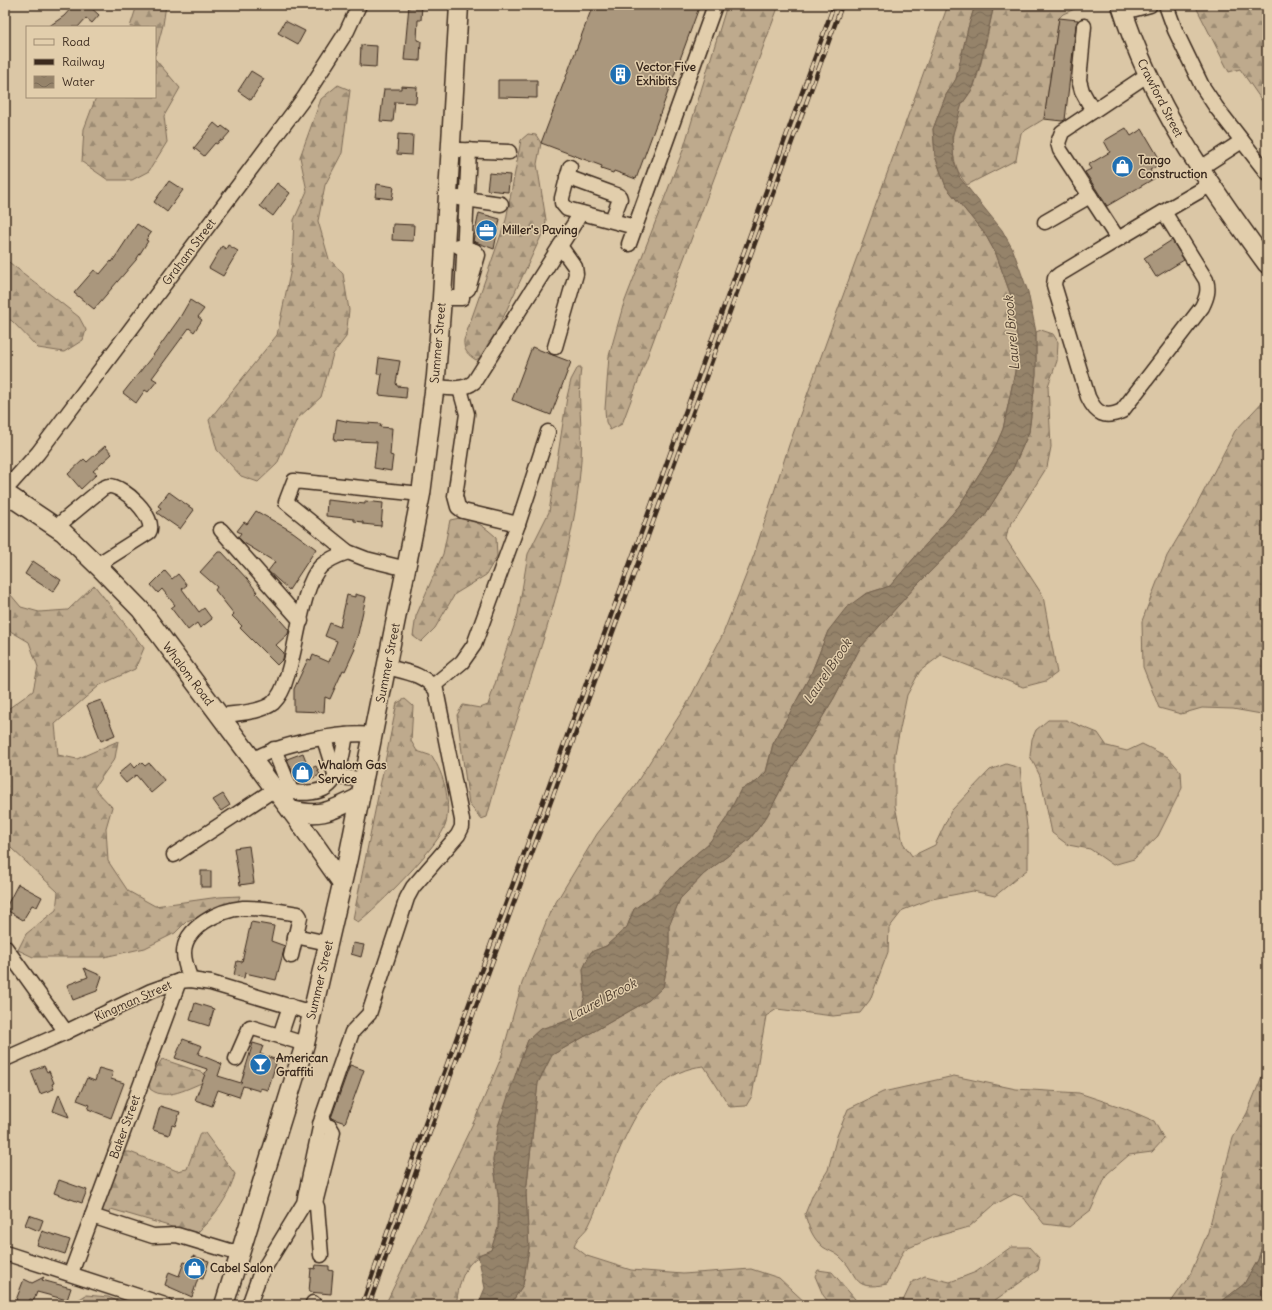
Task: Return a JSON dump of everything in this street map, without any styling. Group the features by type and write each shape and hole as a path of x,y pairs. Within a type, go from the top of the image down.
{"main road":[{"name":"Summer Street","path":"224,1305 305,1044 364,779 421,494 435,387 442,298 452,150 459,5"},
{"name":"Crawford Street","path":"1122,8 1147,75 1171,122 1199,169 1267,264"},
{"name":"Whalom Road","path":"5,493 56,527 97,565 141,610 253,760 285,798 342,883"},
{"path":"285,798 309,814 327,812 360,797"}],"street":[{"name":"Graham Street","path":"5,490 38,453 304,98 347,31 359,5"},
{"path":"629,244 715,5"},
{"path":"1122,8 1150,5"},
{"path":"1166,5 1189,62 1202,86 1216,107 1267,173"},
{"path":"1084,26 1079,80 1082,91 1093,111"},
{"path":"1118,240 1060,150 1058,143 1062,132 1147,75"},
{"path":"1199,169 1242,141"},
{"path":"452,150 510,152"},
{"path":"442,298 462,298 469,150"},
{"path":"612,220 620,199 619,196 568,172 562,202 567,209 635,227"},
{"path":"1164,212 1206,280 1208,287 1207,296 1202,307 1122,411 1108,416 1096,411 1088,397 1054,281 1060,274 1118,240 1164,212 1210,185"},
{"path":"1045,222 1090,196"},
{"path":"449,197 501,204"},
{"path":"435,387 460,388 466,387 474,382 581,213"},
{"path":"446,244 465,247"},
{"path":"555,347 576,274 575,267 560,246"},
{"path":"460,388 467,414 455,496 456,503 463,511 518,524"},
{"path":"433,686 462,662 474,645 518,524 548,432"},
{"path":"407,569 366,559 348,552 286,502 294,481 421,494"},
{"path":"56,527 103,488 109,486 118,488 126,494 143,510 150,521 151,528 149,532 97,565"},
{"path":"221,530 301,621"},
{"path":"220,716 260,708 269,705 277,698 290,668 309,584 317,571 326,562 348,552"},
{"path":"321,1255 310,1202 320,1124 352,1032 369,1014 407,898 414,887 458,835 462,827 462,820 437,698 433,686 416,674 387,667"},
{"path":"174,855 285,798 323,790 331,784 336,777 346,735"},
{"path":"253,760 274,749 294,743 346,735 373,735"},
{"path":"324,739 336,777"},
{"path":"274,749 285,798"},
{"path":"336,777 364,779"},
{"path":"291,956 300,917 298,914 249,908 223,913 196,928 186,941 184,958 185,981 218,985 312,1013"},
{"path":"295,936 328,943"},
{"path":"5,947 66,1032"},
{"name":"Kingman Street","path":"5,1059 66,1032 151,991 185,981"},
{"name":"Baker Street","path":"71,1273 185,981"},
{"path":"280,1036 290,1006"},
{"path":"236,1059 250,1027 305,1044"},
{"path":"249,1305 259,1277 310,1202"},
{"path":"92,1216 153,1236 177,1235 240,1254"},
{"path":"5,1253 71,1273 165,1305"}],"green space":[{"path":"137,5 166,5 163,25 156,51 156,26 130,26"},
{"path":"727,5 779,5 622,424 610,430 606,422 605,409 609,356 623,306 683,150"},
{"path":"948,5 975,5 956,79 946,95 933,129 935,156 946,187 985,234 996,254 1010,293 1017,337 1015,372 1003,429 993,452 959,506 890,586 865,594 828,631 811,674 773,744 766,772 756,782 741,789 726,819 709,843 682,866 657,893 634,909 627,927 606,946 591,952 583,969 585,996 579,1016 540,1029 528,1040 519,1064 493,1160 499,1201 498,1228 491,1250 475,1259 465,1272 459,1287 456,1305 385,1305 476,1117 501,1058 523,980 550,912 597,834 635,785 688,702 722,636 754,555 789,445"},
{"path":"994,5 1084,5 1063,14 1059,18 1044,119 1021,133 1016,160 967,185 956,167 952,146 953,135 962,104 974,86"},
{"path":"1195,5 1267,5 1267,108 1240,69 1229,72"},
{"path":"156,60 180,88 164,116 167,142 149,171 132,180 108,180 82,162 84,129 96,98 156,98"},
{"path":"338,85 350,90 342,153 325,185 318,221 329,259 343,274 349,310 346,337 333,354 321,397 297,419 277,464 258,482 241,476 217,450 209,420 277,335 292,264 294,220 307,191 300,157 321,99"},
{"path":"528,134 536,135 541,143 537,164 546,220 545,228 486,354 476,360 464,347 464,340 506,220 521,140"},
{"path":"5,259 79,317 86,330 83,340 64,352 38,348 12,321 5,317"},
{"path":"1041,330 1053,334 1058,342 1057,361 1048,386 1051,447 1047,467 1008,529 1006,539 1043,596 1057,673 1046,681 1023,687 941,655 920,671 907,695 895,753 895,806 903,843 912,856 935,845 951,811 990,770 1006,764 1020,768 1028,835 1028,869 995,896 973,891 932,899 903,910 889,928 888,952 870,1000 860,1013 833,1016 777,1009 766,1016 752,1096 746,1106 730,1107 704,1066 680,1072 660,1086 643,1105 630,1128 618,1153 589,1225 574,1246 587,1256 631,1270 683,1274 751,1269 779,1278 808,1305 510,1305 523,1285 529,1248 526,1193 538,1083 552,1055 649,1000 663,987 669,954 669,926 680,899 704,874 750,839 767,816 793,766 834,698 860,648 915,587 983,518 1011,473 1029,432 1036,374 1036,332"},
{"path":"578,367 581,367 581,461 571,532 552,612 487,817 481,819 469,804 457,715 463,705 480,708 488,705 518,614 528,554 549,512 567,397 571,380"},
{"path":"1267,397 1267,715 1233,709 1202,708 1181,714 1159,708 1143,667 1142,621 1167,556 1192,514 1235,431"},
{"path":"460,518 471,520 480,524 496,537 497,556 486,575 455,594 435,628 421,642 413,636 416,616 443,554 450,520"},
{"path":"94,585 144,648 135,669 100,685 55,724 58,755 77,759 118,741 115,758 94,788 112,807 106,828 108,861 128,891 155,906 219,897 240,896 237,904 215,910 187,921 175,933 145,948 104,957 33,957 18,950 26,934 56,910 58,892 11,848 5,830 5,711 33,691 38,667 29,642 5,628 5,588 21,607 39,612 68,610"},
{"path":"405,699 413,706 411,741 417,751 432,756 443,779 448,806 446,823 442,832 421,860 379,904 358,922 353,919 397,703"},
{"path":"1048,720 1066,720 1098,733 1107,746 1127,751 1142,744 1168,757 1181,772 1182,788 1158,836 1134,859 1113,865 1090,849 1068,845 1052,833 1040,776 1030,756 1032,739 1036,730"},
{"path":"162,1059 203,1073 214,1079 182,1091 165,1094 157,1093 150,1089 149,1080"},
{"path":"1267,1064 1267,1229 1258,1260 1244,1284 1217,1305 1169,1305 1190,1275 1208,1232 1233,1138 1247,1113"},
{"path":"954,1076 1016,1089 1079,1093 1124,1108 1154,1121 1164,1139 1152,1152 1129,1155 1107,1174 1091,1210 1069,1227 1044,1224 1023,1197 1014,1194 994,1205 969,1227 934,1237 904,1250 887,1284 867,1286 857,1280 846,1263 839,1256 823,1247 816,1240 809,1228 805,1214 813,1194 828,1170 837,1136 848,1109 883,1092"},
{"path":"200,1133 205,1133 235,1174 229,1191 220,1207 196,1234 111,1209 108,1214 104,1213 100,1203 123,1152 130,1152 177,1171 187,1169"},
{"path":"1011,1247 1029,1247 1040,1259 1038,1270 988,1305 901,1305 912,1282 925,1276 950,1282 976,1272"},
{"path":"818,1270 832,1272 860,1305 831,1305 823,1295 815,1276"},
{"path":"86,1295 108,1297 127,1305 70,1305"}],"water":[{"name":"Laurel Brook","path":"975,5 994,5 973,88 962,104 952,137 954,161 960,178 1002,230 1013,250 1028,292 1036,332 1036,374 1029,432 1011,473 983,518 915,587 860,648 834,698 793,766 767,816 750,839 704,874 680,899 669,926 669,954 663,987 649,1000 552,1055 538,1083 526,1193 529,1248 523,1285 510,1305 478,1305 485,1288 478,1255 491,1250 498,1228 499,1201 493,1160 498,1126 528,1040 540,1029 579,1016 585,996 583,969 591,952 606,946 627,927 634,909 657,893 682,866 709,843 726,819 741,789 756,782 766,772 773,744 811,674 828,631 846,608 865,594 890,586 959,506 993,452 1003,429 1015,372 1017,337 1010,293 996,254 985,234 946,187 935,156 933,129 946,95 956,79"},
{"path":"1267,1229 1267,1305 1217,1305 1244,1284 1258,1260"}],"building":[{"path":"74,5 88,5 99,15 92,23 86,18 79,26 49,26 64,16"},
{"path":"409,5 422,5 421,20 418,20 417,40 421,41 420,61 404,60"},
{"name":"Vector Five Exhibits","path":"593,5 700,5 636,179 614,171 613,173 601,169 602,166 541,143"},
{"path":"1059,18 1078,20 1076,25 1065,120 1062,121 1044,119"},
{"path":"285,21 305,31 298,44 278,33"},
{"path":"361,45 377,46 376,67 360,66"},
{"path":"251,71 264,79 251,100 238,91"},
{"path":"498,80 537,80 537,98 498,97"},
{"path":"401,86 417,87 416,103 395,102 393,122 380,121 384,89 401,89"},
{"path":"214,123 220,128 222,126 230,132 222,141 220,140 217,144 215,143 204,156 194,148"},
{"name":"Tango Construction","path":"1126,128 1131,136 1142,129 1162,163 1150,170 1155,178 1107,206 1085,172 1091,169 1088,165 1110,152 1104,141"},
{"path":"398,134 413,135 412,155 397,154"},
{"path":"489,173 510,175 508,192 487,190"},
{"path":"169,181 183,190 167,212 154,202"},
{"path":"277,183 290,193 273,216 260,206"},
{"path":"377,184 394,187 392,199 375,197"},
{"name":"Miller's Paving","path":"479,213 500,219 494,249 473,241"},
{"path":"137,224 151,233 146,240 148,241 136,260 94,309 74,293 94,270 100,274 111,261 112,262"},
{"path":"393,224 414,225 413,241 392,240"},
{"path":"1172,240 1184,260 1156,277 1144,258"},
{"path":"228,245 238,251 223,276 209,268 222,246 226,249"},
{"path":"190,300 204,309 198,317 202,320 194,332 189,328 152,378 157,381 148,392 145,390 136,403 123,393 154,354 179,319"},
{"path":"532,347 571,362 551,415 512,400"},
{"path":"379,358 400,361 396,383 397,386 407,387 406,398 379,395 382,374 377,374"},
{"path":"337,419 350,422 381,424 380,427 392,428 390,455 393,456 391,471 374,468 377,442 334,440"},
{"path":"105,446 112,454 93,471 97,474 81,489 68,474 84,459 87,462"},
{"path":"169,492 194,510 180,529 157,513 161,508 158,506"},
{"path":"327,500 365,504 365,501 383,503 381,526 363,524 363,522 354,521 354,519 326,516"},
{"path":"256,511 293,532 316,549 289,590 268,571 275,562 244,543 238,537 241,533 237,531 244,522 247,524"},
{"path":"218,552 222,552 248,580 257,592 256,593 289,630 288,634 276,645 284,653 283,659 277,665 240,628 242,626 232,616 234,614 215,590 217,587 200,572"},
{"path":"33,561 61,580 53,592 25,574"},
{"path":"165,571 172,579 178,574 187,585 182,589 199,612 204,608 212,619 200,628 197,623 188,630 171,608 175,605 162,589 158,593 151,585"},
{"path":"355,594 366,597 358,634 353,648 355,649 345,671 343,670 330,699 325,697 324,712 294,711 294,689 308,659 311,660 313,655 329,662 337,641 325,636 330,623 340,627 347,595 355,597"},
{"path":"101,700 115,735 101,741 87,705"},
{"name":"Whalom Gas Service","path":"303,753 309,769 316,766 320,775 298,784 287,759"},
{"path":"141,762 145,766 149,763 165,781 151,793 136,775 126,783 118,774 131,763 135,768"},
{"path":"223,794 230,805 221,811 213,800"},
{"path":"249,846 254,883 240,885 234,848"},
{"path":"201,871 211,871 211,887 201,887"},
{"path":"18,884 42,897 37,907 32,905 23,920 5,909"},
{"path":"251,922 274,926 271,941 285,946 276,980 245,973 244,978 234,975 237,961 242,962"},
{"path":"353,943 364,945 361,957 351,954"},
{"path":"84,968 102,976 97,991 73,1000 67,985 88,977"},
{"path":"195,1003 214,1009 209,1026 190,1020"},
{"path":"183,1039 202,1046 198,1054 222,1064 218,1076 241,1083 253,1043 263,1046 260,1054 277,1060 268,1090 260,1088 260,1091 243,1086 239,1097 218,1090 212,1106 195,1100 207,1069 175,1058"},
{"path":"350,1065 364,1070 345,1123 331,1118"},
{"path":"44,1066 47,1072 49,1071 54,1083 52,1084 54,1089 40,1094 31,1071"},
{"path":"99,1068 113,1072 111,1079 124,1083 111,1118 88,1109 90,1105 77,1100 87,1078 95,1081"},
{"path":"59,1094 69,1117 53,1111"},
{"path":"160,1106 180,1112 175,1126 172,1125 169,1135 153,1130"},
{"path":"59,1180 87,1190 82,1203 54,1193"},
{"path":"29,1215 43,1220 39,1231 25,1225"},
{"path":"42,1231 70,1240 65,1254 37,1245"},
{"path":"193,1256 209,1261 203,1279 198,1278 192,1297 165,1285 169,1272 179,1276 184,1262 191,1264"},
{"path":"316,1265 329,1266 329,1270 333,1271 331,1294 309,1292 311,1268 315,1269"},
{"path":"44,1277 42,1280 71,1288 67,1300 37,1292 34,1300 30,1299 28,1305 16,1300 24,1279 32,1283"}],"railway":[{"path":"362,1305 420,1138 834,5"},
{"path":"369,1305 429,1135 842,5"}],"place":[{"name":"Vector Five Exhibits","path":"621,74"},
{"name":"Tango Construction","path":"1122,167"},
{"name":"Miller's Paving","path":"486,230"},
{"name":"Whalom Gas Service","path":"303,772"},
{"name":"American Graffiti","path":"261,1065"},
{"name":"Cabel Salon","path":"194,1268"}]}
